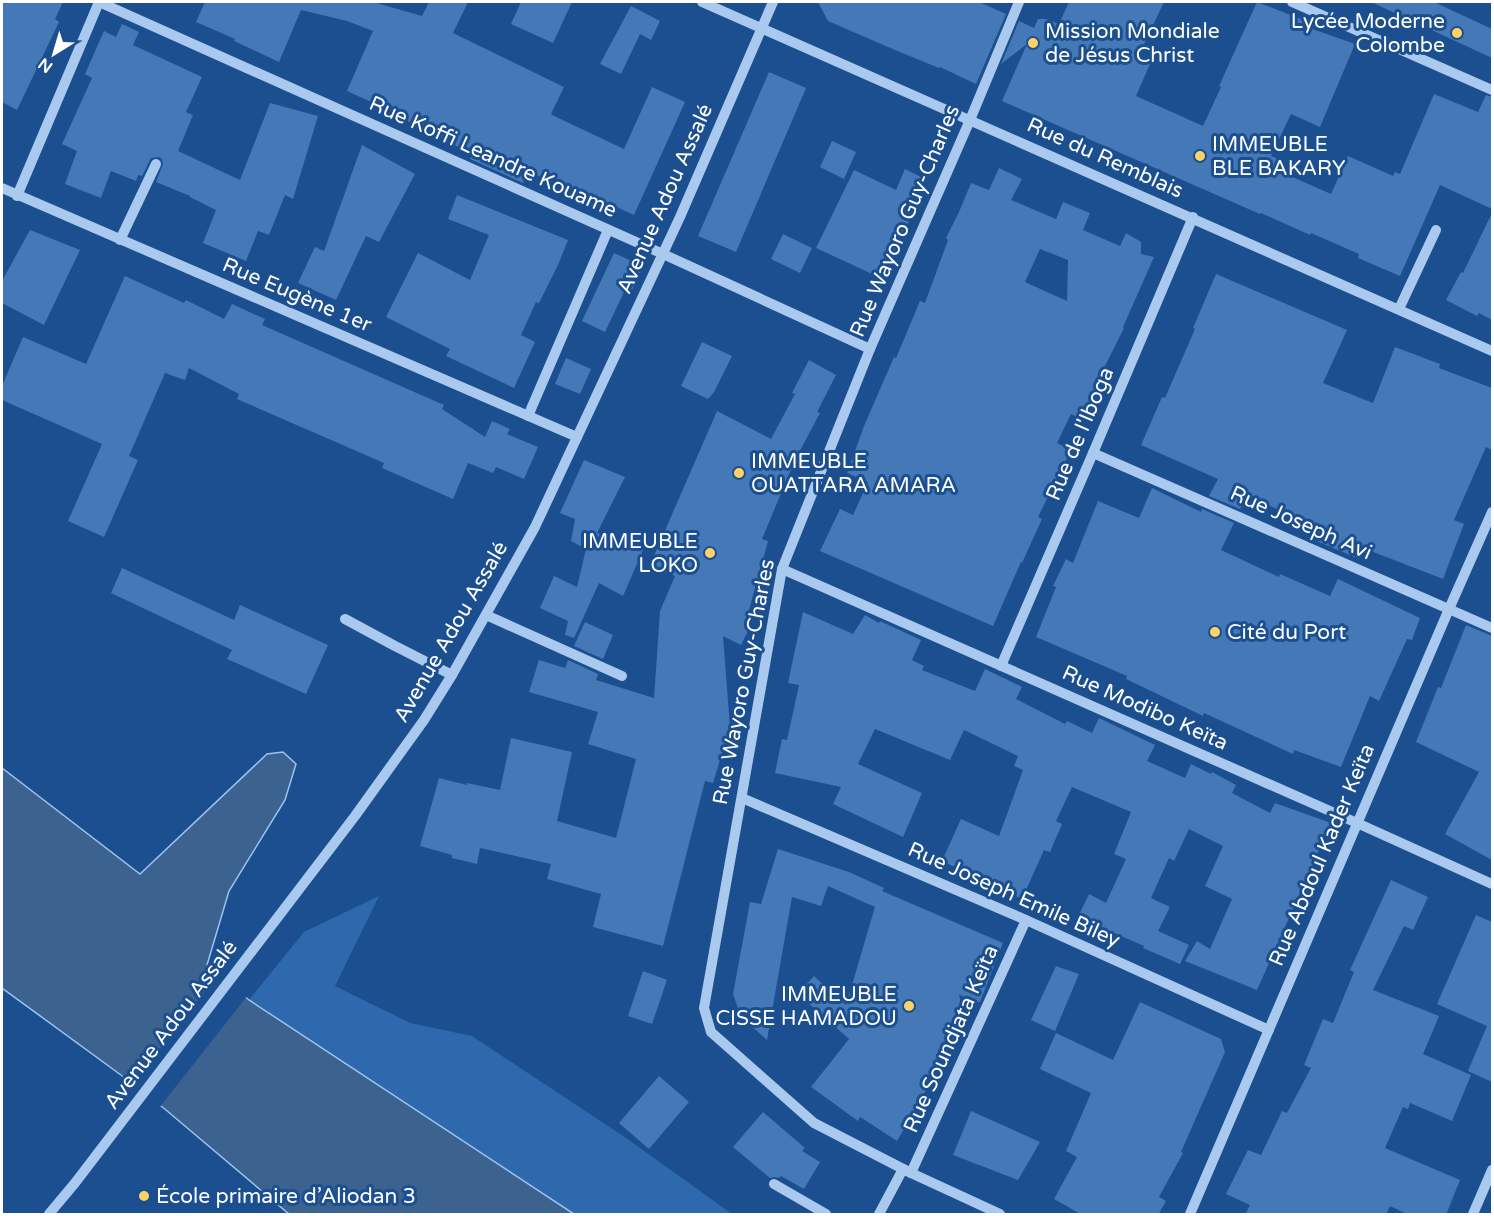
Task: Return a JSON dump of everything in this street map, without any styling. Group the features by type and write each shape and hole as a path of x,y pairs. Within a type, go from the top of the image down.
{"street":[{"path":"17,195 99,2"},
{"name":"Rue Koffi Leandre Kouame","path":"99,2 870,349"},
{"name":"Rue du Remblais","path":"702,2 1492,351"},
{"name":"Avenue Adou Assalé","path":"49,1215 355,816 424,720 452,675 535,527 578,437 681,217 773,2"},
{"name":"Rue Wayoro Guy-Charles","path":"1000,1215 814,1123 711,1032 704,1008 782,569 870,349 1019,2"},
{"path":"1292,2 1492,90"},
{"path":"120,240 156,164"},
{"name":"Rue Eugène 1er","path":"2,189 578,437"},
{"name":"Rue de l'Iboga","path":"1001,666 1193,217"},
{"path":"528,416 608,230"},
{"path":"1399,309 1436,230"},
{"name":"Rue Joseph Avi","path":"1093,453 1492,628"},
{"name":"Rue Abdoul Kader Keïta","path":"1190,1215 1492,512"},
{"name":"Rue Modibo Keïta","path":"782,569 1492,884"},
{"path":"486,615 622,676"},
{"path":"345,619 452,675"},
{"name":"Rue Joseph Emile Biley","path":"742,798 1026,920 1269,1030"},
{"name":"Rue Soundjata Keïta","path":"879,1215 907,1171 1026,920"},
{"path":"1473,1215 1492,1170"},
{"path":"774,1184 826,1215"}],"shaded area":[{"path":"283,752 296,764 285,800 229,891 207,965 249,1000 574,1214 289,1214 166,1110 2,988 2,768 140,874 267,754"},
{"path":"379,896 335,986 410,1023 472,1036 629,1140 732,1214 574,1214 249,1000 304,932"}],"pier":[{"path":"220,972 248,995 159,1108 131,1086"}],"building":[{"path":"2,2 63,2 55,19 59,22 17,110 2,102"},
{"path":"205,2 373,2 422,16 429,2 468,2 453,33 564,87 551,114 624,149 652,87 685,102 634,215 597,198 595,202 528,171 523,183 470,159 472,154 391,111 347,91 373,31 347,21 301,10 279,62 196,22"},
{"path":"521,2 572,2 553,43 511,24"},
{"path":"818,2 979,2 1006,14 976,84 828,21"},
{"path":"1069,2 1164,2 1137,59 1150,64 1136,96 1203,126 1257,2 1306,21 1304,26 1355,44 1320,127 1291,114 1271,156 1283,161 1279,171 1331,194 1348,156 1393,176 1395,172 1400,174 1434,94 1478,112 1486,95 1492,97 1492,209 1440,185 1400,276 1358,258 1359,254 1260,214 1002,101 1027,44 1001,64 1019,21 1034,28 1038,19 1046,19 1059,24"},
{"path":"1371,2 1434,2 1492,29 1492,58"},
{"path":"631,6 660,21 651,40 640,34 621,74 600,64"},
{"path":"122,24 139,32 133,45 202,77 186,112 193,115 178,151 240,180 270,103 318,116 293,199 285,195 269,235 258,231 246,261 203,243 216,210 156,182 163,164 159,157 151,158 142,176 138,175 136,181 111,171 101,198 65,184 77,151 62,144 92,78 85,74 104,31 116,37"},
{"path":"769,72 806,88 736,252 698,236"},
{"path":"832,141 856,152 844,179 820,167"},
{"path":"362,145 415,174 379,242 366,236 336,300 298,283 315,247 324,251"},
{"path":"999,168 1022,179 1011,200 1056,219 1063,202 1090,213 1083,230 1120,246 1126,233 1141,242 1141,254 1154,257 1124,328 1098,380 1100,381 1085,420 1071,414 1057,443 1071,450 1038,517 1042,519 993,626 820,551 840,509 853,515 868,482 847,473 864,426 894,357 896,358 920,301 925,303 948,240 946,238 971,183 989,190","holes":["1040,249 1068,260 1067,301 1025,282"]},
{"path":"905,169 921,177 913,198 918,200 883,279 816,248 854,170 896,190"},
{"path":"457,195 568,240 558,265 539,303 536,302 521,335 535,342 514,388 446,356 450,349 386,317 418,253 470,280 489,235 448,219"},
{"path":"1492,213 1492,320 1479,313 1477,316 1446,300 1461,272 1463,273"},
{"path":"30,230 80,250 44,325 2,303 2,281"},
{"path":"783,234 812,248 800,273 771,259"},
{"path":"614,253 643,266 631,292 625,290 605,332 582,321"},
{"path":"1216,274 1347,330 1323,383 1373,403 1395,347 1440,364 1439,368 1492,388 1492,450 1486,447 1454,520 1464,524 1443,579 1363,548 1359,559 1312,539 1318,525 1247,497 1240,509 1209,496 1218,479 1141,445 1162,397 1165,398"},
{"path":"125,276 184,303 186,300 224,319 232,304 265,319 262,325 444,405 442,409 485,437 492,421 510,429 507,434 538,447 524,479 496,467 493,473 468,463 453,499 382,468 384,463 237,399 239,394 189,368 185,380 165,373 129,456 138,460 104,537 68,521 102,444 2,400 2,386 23,337 86,364"},
{"path":"702,342 732,356 714,392 708,399 681,386"},
{"path":"566,358 591,369 580,394 555,384"},
{"path":"809,360 836,375 817,412 820,413 795,460 762,539 768,541 745,625 750,627 741,645 723,636 730,727 713,783 705,781 663,946 593,927 601,894 547,879 551,864 480,848 477,864 452,858 452,855 420,846 439,778 500,790 511,738 572,752 557,821 616,838 636,759 588,744 598,712 529,692 539,660 565,668 568,660 598,674 596,680 654,698 660,611 675,576 650,565 717,411 771,439 795,394 792,393"},
{"path":"584,460 625,477 597,533 643,550 623,596 599,583 574,638 565,635 568,621 540,608 554,576 577,587 586,549 571,541 575,519 560,513"},
{"path":"1152,488 1201,512 1202,509 1234,523 1221,550 1279,577 1280,574 1330,596 1338,579 1420,618 1412,640 1407,639 1379,701 1370,696 1341,767 1294,750 1293,754 1204,713 1203,716 1126,679 1127,676 1036,637 1056,587 1053,586 1066,559 1073,563 1098,501 1139,518"},
{"path":"122,568 234,620 240,605 328,645 306,694 227,659 232,650 111,593"},
{"path":"803,612 853,634 865,615 921,640 912,660 924,666 922,670 975,691 985,669 1022,687 1016,699 1065,724 1067,721 1092,733 1099,718 1155,745 1147,761 1185,778 1191,764 1236,785 1232,793 1270,813 1275,803 1331,823 1257,990 1185,961 1197,941 1210,949 1232,899 1205,886 1223,846 1189,829 1174,861 1169,858 1151,898 1170,907 1158,931 1189,945 1180,964 1078,917 1089,894 1106,903 1126,859 1114,854 1131,812 1072,787 1056,821 1062,824 1050,852 1044,850 1022,899 942,861 961,819 999,836 1023,770 1014,766 1018,756 964,730 950,760 875,729 858,764 922,793 903,837 833,804 841,787 775,773 782,739 787,740 799,685 788,683"},
{"path":"585,622 613,635 603,659 574,646"},
{"path":"1466,625 1492,636 1492,860 1445,834 1479,772 1416,742"},
{"path":"778,849 849,872 884,888 882,891 1003,943 980,1002 971,1002 959,994 965,1023 897,1141 860,1117 858,1121 811,1087 849,1039 798,994 814,976 846,1005 875,907 828,886 821,906 792,897 767,1040 741,1017 733,994 750,902 761,904"},
{"path":"1391,880 1428,897 1413,930 1404,926 1373,990 1439,1016 1423,1054 1471,1075 1452,1121 1410,1103 1408,1109 1403,1107 1385,1148 1460,1180 1446,1215 1409,1215 1390,1206 1386,1215 1245,1215 1250,1205 1226,1194 1248,1150 1261,1155 1282,1111 1287,1113 1311,1068 1304,1065 1323,1019 1333,1023 1354,972 1350,970"},
{"path":"1476,915 1492,922 1492,1082 1468,1071 1487,1026 1437,1004"},
{"path":"1056,966 1079,974 1055,1031 1031,1020"},
{"path":"643,971 667,980 652,1024 628,1016"},
{"path":"1140,1002 1221,1039 1225,1052 1181,1152 1183,1153 1159,1197 1166,1201 1158,1215 1082,1215 1054,1199 1077,1157 1066,1151 1091,1093 1040,1069 1056,1033 1113,1060"},
{"path":"659,1076 689,1102 649,1149 619,1123"},
{"path":"971,1111 1040,1142 1018,1180 953,1155"},
{"path":"763,1112 805,1148 802,1151 820,1162 804,1189 781,1176 770,1178 733,1147"}],"place":[{"name":"Lycée Moderne Colombe","path":"1457,33"},
{"name":"Mission Mondiale de Jésus Christ","path":"1033,43"},
{"name":"IMMEUBLE BLE BAKARY","path":"1200,156"},
{"name":"IMMEUBLE OUATTARA AMARA","path":"739,473"},
{"name":"IMMEUBLE LOKO","path":"710,553"},
{"name":"Cité du Port","path":"1215,632"},
{"name":"IMMEUBLE CISSE HAMADOU","path":"909,1006"},
{"name":"École primaire d’Aliodan 3","path":"144,1196"}]}
